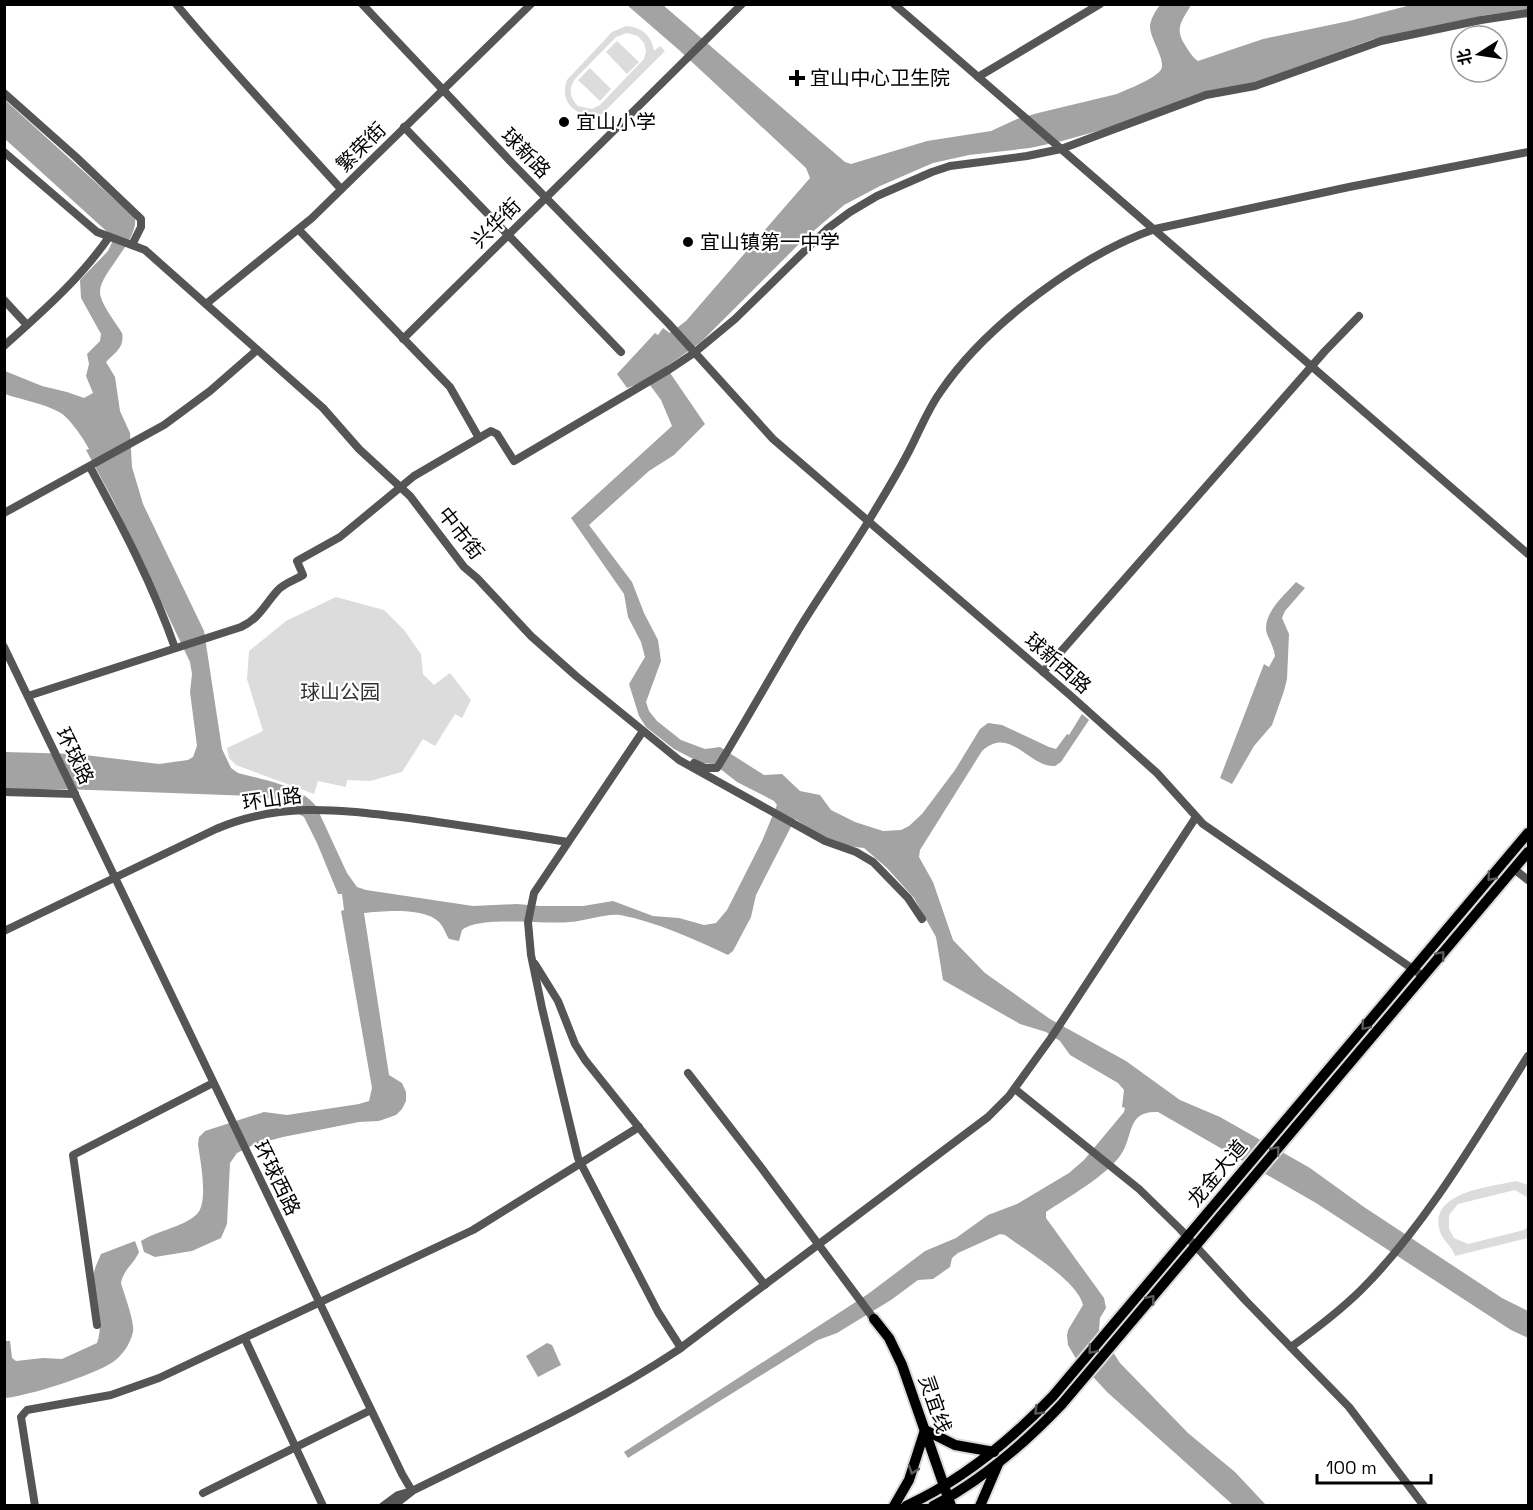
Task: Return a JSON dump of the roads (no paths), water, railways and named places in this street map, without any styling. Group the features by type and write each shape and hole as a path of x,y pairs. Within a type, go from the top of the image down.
{"main road":[{"name":"龙金大道","path":"906,1506 944,1486 994,1452 1035,1414 1077,1368 1528,832"},
{"name":"龙金大道","path":"933,1506 950,1501 998,1464 1044,1423 1528,852"},
{"name":"灵宜线","path":"874,1319 889,1338 902,1365 950,1501"},
{"path":"894,1506 909,1480 925,1430 955,1445 994,1452"},
{"path":"980,1506 998,1464"}],"street":[{"path":"176,4 259,101 341,189"},
{"name":"球新路","path":"362,4 693,351"},
{"name":"兴华街","path":"403,339 742,4"},
{"path":"894,4 1528,554"},
{"path":"978,77 1100,4"},
{"name":"繁荣街","path":"206,304 299,230 529,5"},
{"path":"28,696 241,627 257,618 279,588 303,575 297,561 340,537 426,468 491,432 497,434 514,461 645,385 670,369 735,319 827,229 863,204 932,172 950,166 1061,149 1206,95 1255,86 1371,44 1481,20 1528,13"},
{"path":"4,93 141,219 141,227 131,245"},
{"path":"404,128 621,352"},
{"name":"中市街","path":"4,152 97,232 146,250 323,408 359,449 401,487 422,510 464,567 513,618 559,661 666,749"},
{"path":"666,749 705,768 717,768 799,629 868,522 939,393 970,354 1060,278 1114,245 1154,229 1349,187 1528,152"},
{"path":"299,230 450,387 478,438"},
{"path":"4,346 79,277 110,237"},
{"path":"4,300 27,325"},
{"path":"1043,672 1312,366 1359,316"},
{"path":"4,513 137,441 195,403 257,350"},
{"name":"球新西路","path":"693,351 773,439 1157,773 1196,817 1214,832 1423,976"},
{"path":"91,467 162,611 177,647"},
{"name":"环球路","path":"4,647 115,878"},
{"path":"643,731 534,893 528,922 532,960 542,1008 581,1164 658,1312 681,1348"},
{"path":"666,749 679,760 831,844 856,852 873,862 908,898 922,919"},
{"path":"4,792 74,793"},
{"name":"环山路","path":"4,931 229,823 252,816 294,810 324,809 454,824 568,842"},
{"path":"383,1506 398,1495 412,1491 587,1406 641,1375 681,1348 977,1126 1015,1089 1072,1007 1196,817"},
{"path":"1514,869 1528,880"},
{"name":"环球西路","path":"115,878 412,1491"},
{"path":"532,960 558,1001 581,1054 765,1285"},
{"path":"1292,1347 1348,1303 1411,1232 1460,1162 1528,1056"},
{"path":"688,1073 874,1319"},
{"path":"97,1325 73,1155 213,1083"},
{"path":"1015,1089 1139,1189 1196,1246 1349,1407 1424,1506"},
{"path":"35,1506 21,1417 27,1410 111,1395 134,1388 245,1339 473,1230 639,1127"},
{"path":"245,1339 323,1506"},
{"path":"203,1493 371,1410"},
{"path":"393,1506 412,1491"}],"place":[{"name":"宜山中心卫生院","path":"797,78"},
{"name":"宜山小学","path":"564,122"},
{"name":"宜山镇第一中学","path":"688,242"}],"park label":[{"name":"球山公园","path":"340,692"}]}
